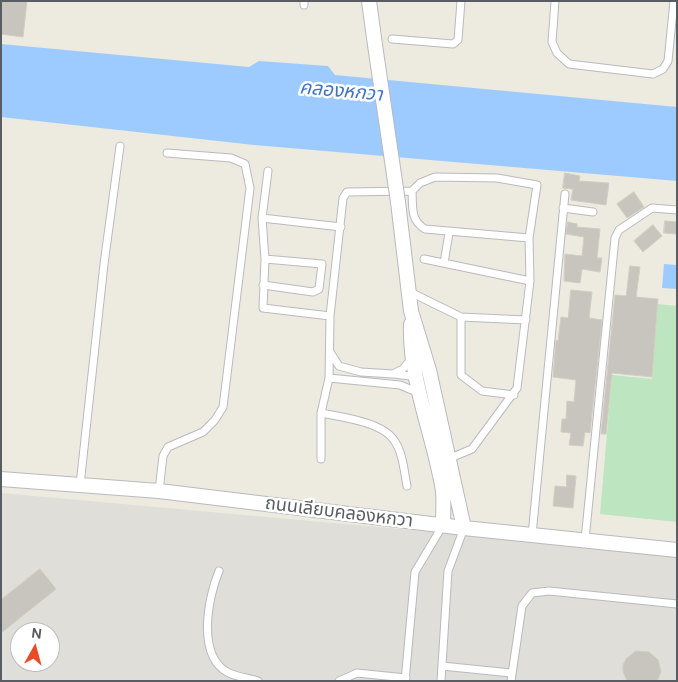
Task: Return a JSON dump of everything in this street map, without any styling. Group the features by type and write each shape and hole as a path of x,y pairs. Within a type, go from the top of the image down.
{"street":[{"path":"369,1 398,202 411,311 432,381 443,458 443,526"},
{"path":"411,311 411,359 464,528"},
{"name":"ถนนเลียบคลองหกวา","path":"1,479 159,491 443,526 677,550"}],"lane":[{"path":"392,39 453,44 458,40 461,1"},
{"path":"555,1 552,42 557,53 569,64 653,74 663,69 668,60 674,1"},
{"path":"80,486 104,264 120,146"},
{"path":"159,491 163,456 168,447 203,432 215,420 223,407 250,188 245,164 231,158 167,153"},
{"path":"268,171 262,218 265,259 263,308 330,316"},
{"path":"321,458 321,413 329,378 330,316 343,198 347,192 412,191 420,183 436,177 497,178 538,185 529,238 530,281 517,388 514,395 472,449 443,458"},
{"path":"412,191 413,219 425,229 449,233 529,238"},
{"path":"532,535 565,194"},
{"path":"563,208 592,212"},
{"path":"584,540 614,238 619,230 652,208 677,210"},
{"path":"262,218 341,227"},
{"path":"444,263 449,233"},
{"path":"263,285 313,292 318,290 322,264 265,259"},
{"path":"424,259 530,281"},
{"path":"408,291 461,317 526,320"},
{"path":"461,317 461,375 482,391 514,395"},
{"path":"330,352 339,366 361,372 394,374 417,383"},
{"path":"394,374 403,369 411,359"},
{"path":"329,378 400,385 432,381"},
{"path":"400,385 417,383"},
{"path":"321,413 369,423 394,439 403,462 407,486"},
{"path":"339,681 356,673 406,679 415,572 443,526"},
{"path":"441,681 448,571 464,528"},
{"path":"220,571 212,595 207,640 211,655 227,672 258,681"},
{"path":"442,666 511,677 522,606 532,593 549,591 677,604"}],"shaded area":[{"path":"1,493 677,554 677,681 1,681"}],"green space":[{"path":"658,304 677,306 677,522 600,514 612,375 652,379"}],"water":[{"name":"คลองหกวา","path":"1,44 249,67 259,61 328,66 335,75 677,107 677,181 254,145 1,117"},
{"path":"664,264 677,265 677,289 662,288"}],"building":[{"path":"1,1 27,1 23,37 1,34"},
{"path":"565,173 580,176 579,181 609,183 606,205 571,200 573,189 563,188"},
{"path":"634,192 644,207 627,218 617,204"},
{"path":"665,221 677,222 677,234 664,233"},
{"path":"568,222 577,224 577,227 600,229 597,258 602,258 600,272 582,269 580,283 564,281 565,254 582,256 584,237 566,234"},
{"path":"653,225 662,236 643,252 634,241"},
{"path":"630,266 640,267 636,297 658,299 652,377 612,373 606,434 601,434 615,295 626,296"},
{"path":"571,290 592,292 589,318 602,320 590,433 585,432 583,446 569,445 571,433 561,432 562,419 566,419 567,401 574,402 576,380 553,377 556,340 558,341 561,317 568,318"},
{"path":"567,475 576,476 573,508 553,506 555,486 566,487"},
{"path":"40,569 56,589 15,622 10,622 10,626 1,633 1,600"},
{"path":"636,651 649,652 658,660 661,672 657,681 627,681 623,665 626,659"}]}
